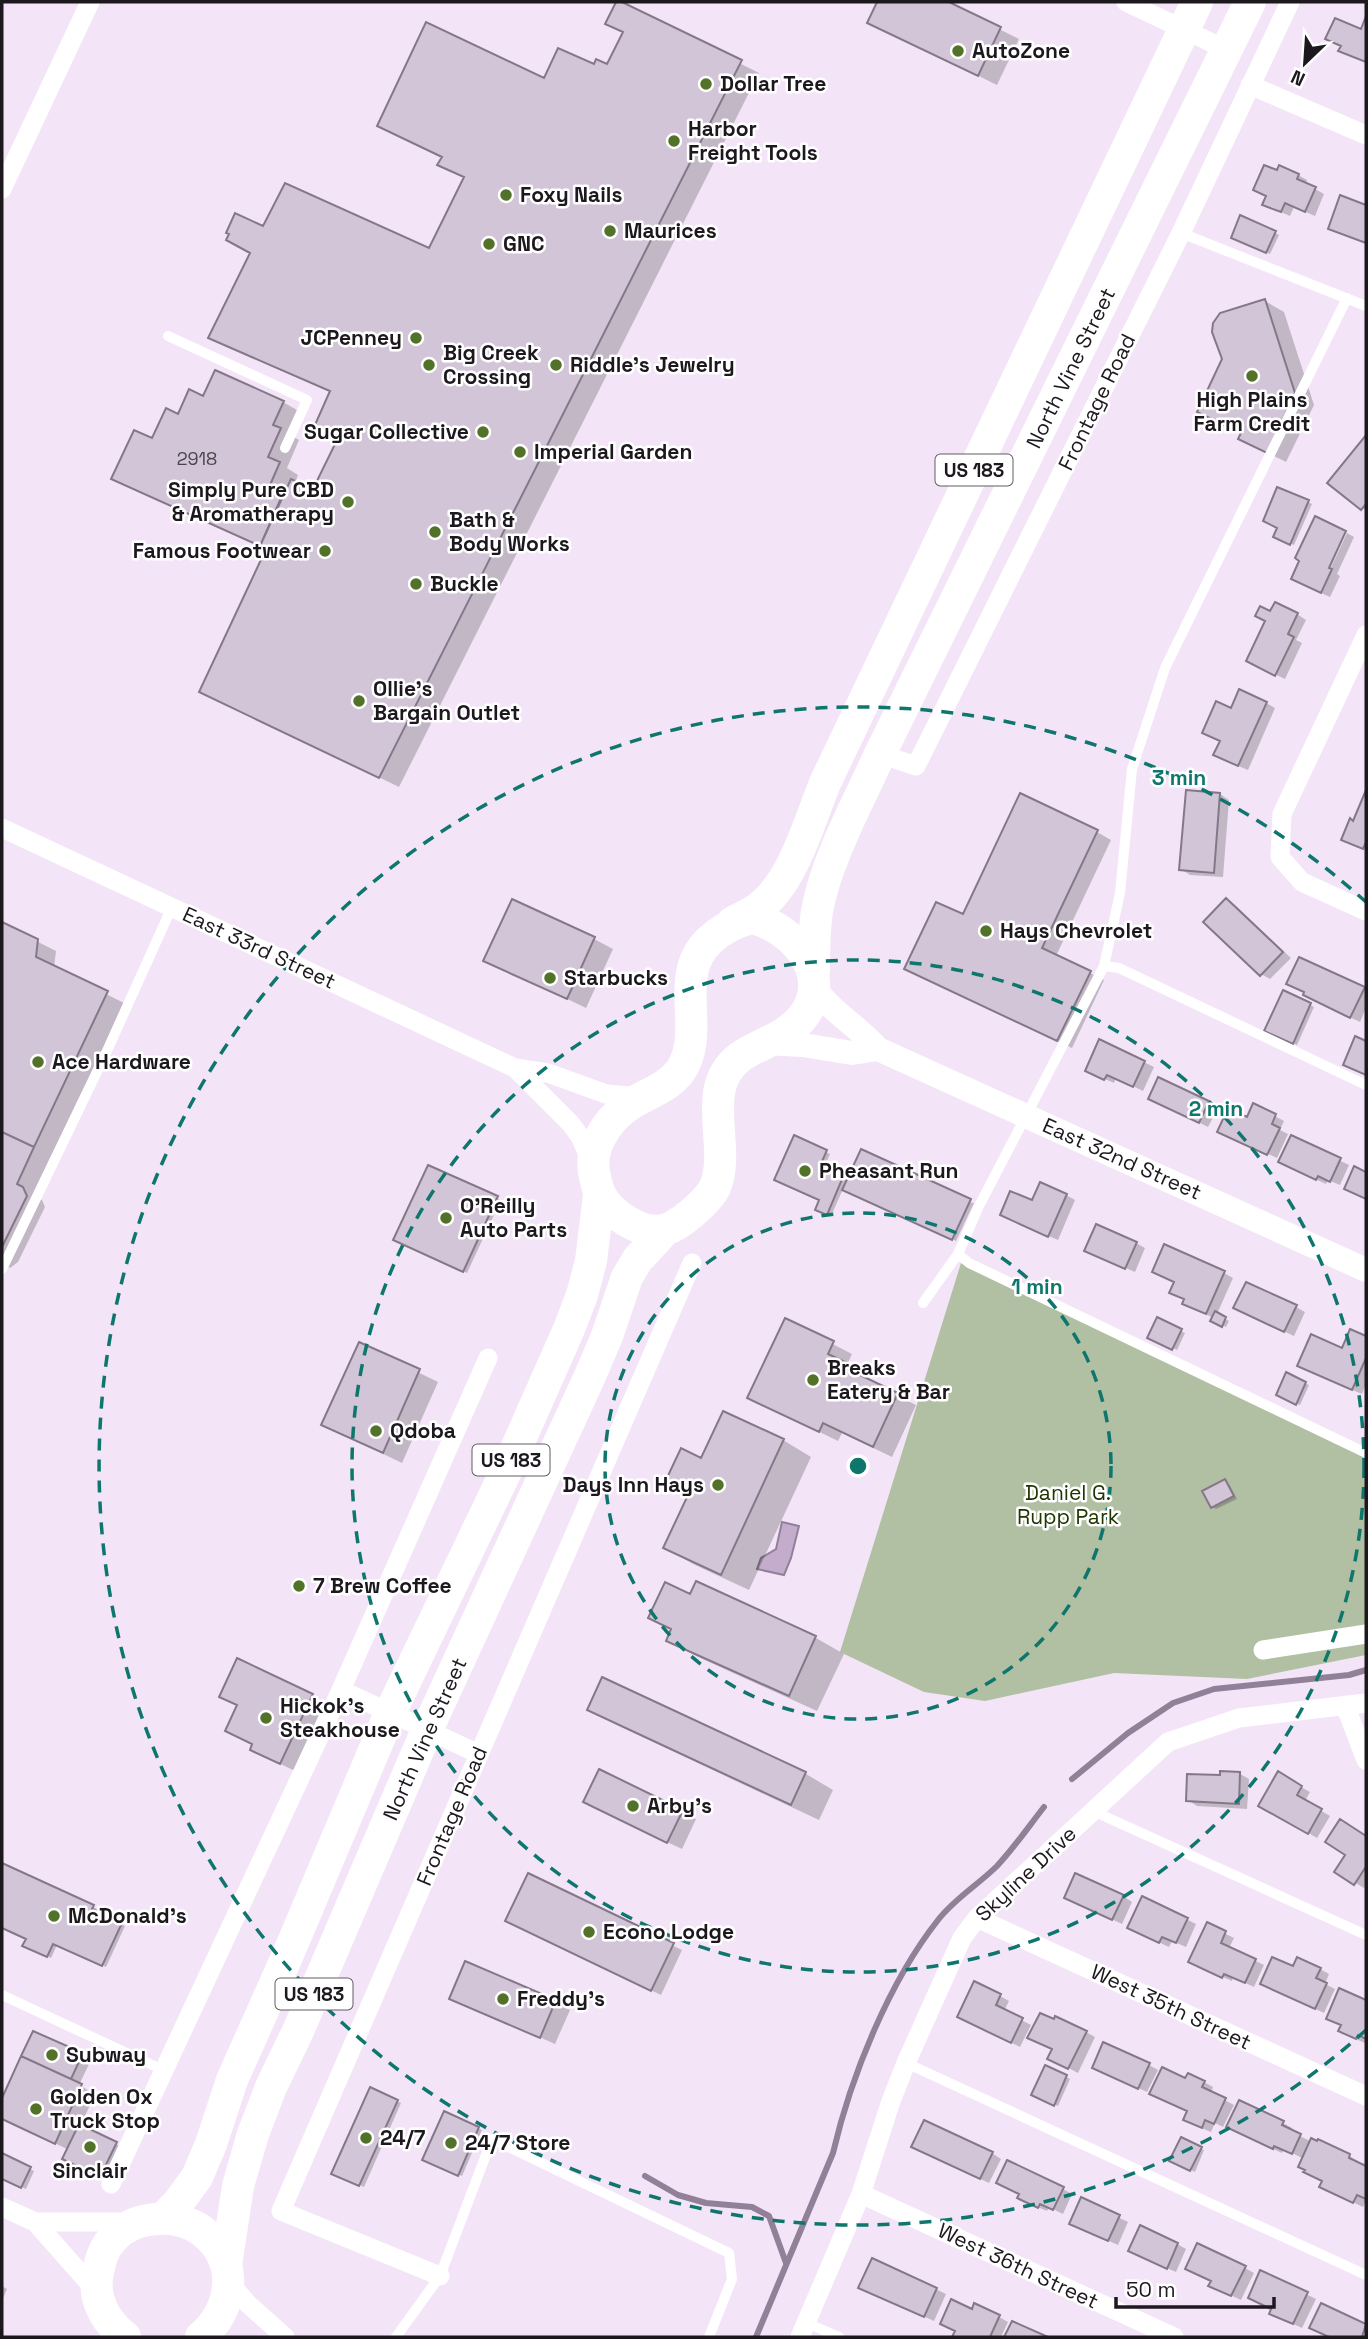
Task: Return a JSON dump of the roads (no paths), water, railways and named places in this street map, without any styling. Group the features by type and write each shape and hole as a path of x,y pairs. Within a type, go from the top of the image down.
{"main road":[{"name":"North Vine Street","path":"98,2296 100,2262 110,2242 128,2228 152,2220 197,2177 232,2080 390,1713 508,1467 569,1329 591,1261 598,1195 593,1165 598,1141 607,1126 626,1107 669,1083 685,1061 690,1043 692,966 705,944 767,900 781,883 795,858 825,783 1197,2"},
{"name":"North Vine Street","path":"201,2337 221,2314 227,2298 227,2273 238,2186 253,2134 271,2087 427,1730 590,1376 627,1277 638,1259 664,1230 705,1202 715,1188 719,1171 720,1086 734,1061 790,1029 808,1009 814,979 817,911 842,837 880,754 1250,2"},
{"path":"733,922 752,918 778,928 804,953 814,979"},
{"path":"598,1195 611,1210 627,1222 644,1229 664,1230"},
{"path":"152,2220 184,2222 202,2231 216,2247 227,2273"},
{"path":"92,2337 98,2296"},
{"path":"98,2296 105,2316 125,2337"}],"street":[{"path":"2,189 90,2"},
{"path":"1127,2 1227,50"},
{"name":"Frontage Road","path":"880,754 916,766 1181,233 1290,2"},
{"path":"1250,85 1366,135"},
{"path":"1366,635 1282,814 1280,857 1302,882 1366,911"},
{"name":"East 33rd Street","path":"2,828 515,1068 548,1073 606,1094 642,1097"},
{"name":"East 32nd Street","path":"814,979 832,1009 861,1030 878,1049 1366,1270"},
{"name":"East 32nd Street","path":"766,1043 803,1045 852,1053 878,1049"},
{"name":"East 33rd Street","path":"515,1068 571,1124 581,1138 593,1165"},
{"name":"Frontage Road","path":"440,2276 281,2211 692,1263"},
{"path":"111,2184 341,1690 488,1359"},
{"path":"1263,1650 1366,1634"},
{"path":"341,1690 479,1754"},
{"name":"Skyline Drive","path":"803,2330 862,2194 891,2101 906,2063 962,1938 977,1918 1168,1742 1238,1718 1366,1703"},
{"path":"1345,1705 1366,1760"},
{"name":"West 35th Street","path":"977,1918 1366,2096"},
{"name":"West 36th Street","path":"862,2194 1174,2337"},
{"path":"2,2207 35,2222 98,2296"},
{"path":"35,2222 152,2220"},
{"path":"227,2273 248,2304 285,2337"}],"lane":[{"path":"1181,233 1366,306"},
{"path":"923,1303 958,1254 978,1209 1104,966 1120,893 1132,769 1165,668 1347,298"},
{"path":"168,336 307,400 285,448"},
{"path":"2,1269 106,1053 172,907"},
{"path":"1104,966 1119,968 1366,1085"},
{"path":"958,1254 969,1264 1366,1453"},
{"path":"1093,1811 1366,1935"},
{"path":"2,1995 163,2070"},
{"path":"906,2063 1366,2274"},
{"path":"396,2337 440,2276 492,2138 729,2253 732,2278 709,2337"},
{"path":"803,2330 839,2337"}],"waterway":[{"path":"1072,1779 1128,1733 1173,1703 1214,1689 1349,1675 1366,1670"},
{"path":"756,2337 833,2153 861,2062 903,1972 944,1912 997,1866 1044,1807"},
{"path":"645,2176 678,2195 706,2203 752,2207 769,2216 786,2263"}],"place":[{"name":"AutoZone","path":"958,51"},
{"name":"Dollar Tree","path":"706,84"},
{"name":"Harbor Freight Tools","path":"674,141"},
{"name":"Foxy Nails","path":"506,195"},
{"name":"Maurices","path":"610,231"},
{"name":"GNC","path":"489,244"},
{"name":"JCPenney","path":"416,338"},
{"name":"Big Creek Crossing","path":"429,365"},
{"name":"Riddle's Jewelry","path":"556,365"},
{"name":"High Plains Farm Credit","path":"1252,376"},
{"name":"Sugar Collective","path":"483,432"},
{"name":"Imperial Garden","path":"520,452"},
{"name":"Simply Pure CBD & Aromatherapy","path":"348,502"},
{"name":"Bath & Body Works","path":"435,532"},
{"name":"Famous Footwear","path":"325,551"},
{"name":"Buckle","path":"416,584"},
{"name":"Ollie's Bargain Outlet","path":"359,701"},
{"name":"Hays Chevrolet","path":"986,931"},
{"name":"Starbucks","path":"550,978"},
{"name":"Ace Hardware","path":"38,1062"},
{"name":"Pheasant Run","path":"805,1171"},
{"name":"O'Reilly Auto Parts","path":"446,1218"},
{"name":"Breaks Eatery & Bar","path":"813,1380"},
{"name":"Qdoba","path":"376,1431"},
{"name":"Days Inn Hays","path":"718,1485"},
{"name":"7 Brew Coffee","path":"299,1586"},
{"name":"Hickok's Steakhouse","path":"266,1718"},
{"name":"Arby's","path":"633,1806"},
{"name":"McDonald's","path":"54,1916"},
{"name":"Econo Lodge","path":"589,1932"},
{"name":"Freddy's","path":"503,1999"},
{"name":"Subway","path":"52,2055"},
{"name":"Golden Ox Truck Stop","path":"36,2109"},
{"name":"24/7","path":"366,2138"},
{"name":"24/7 Store","path":"451,2143"},
{"name":"Sinclair","path":"90,2147"}],"park label":[{"name":"Daniel G. Rupp Park","path":"1068,1505"}]}
